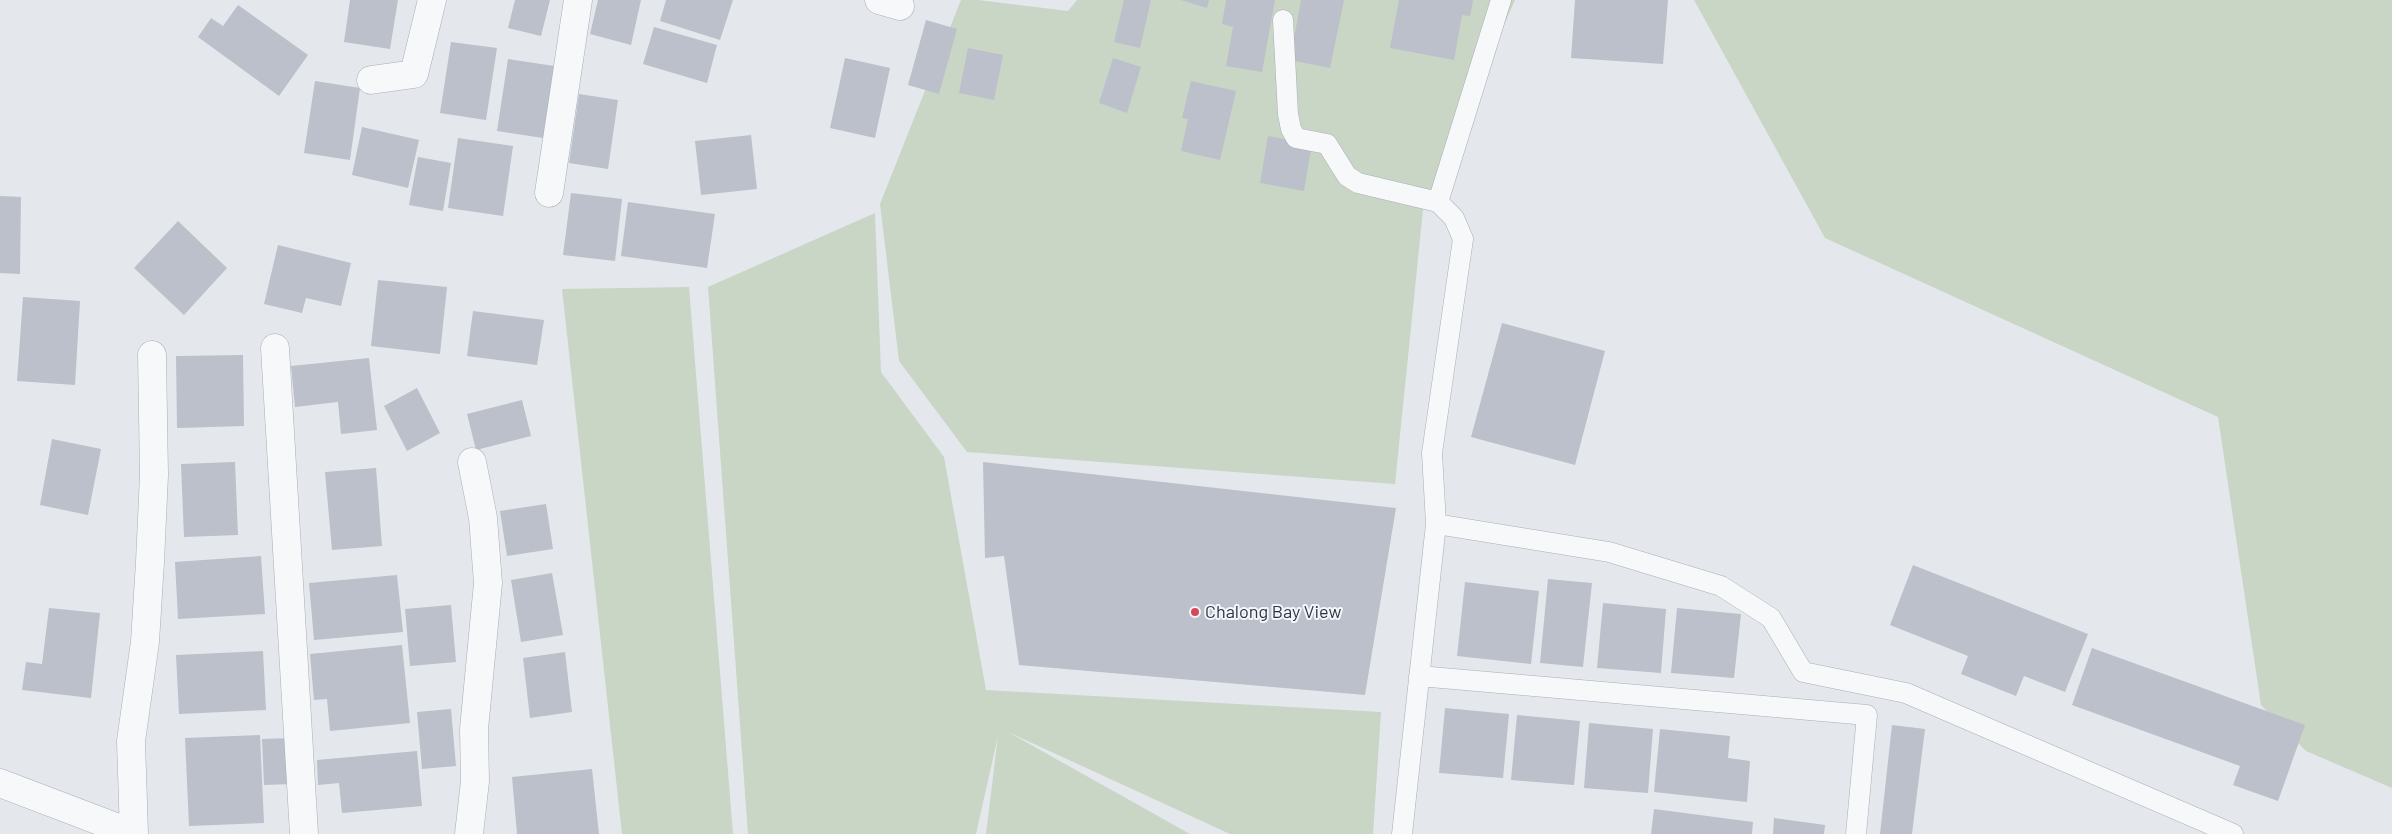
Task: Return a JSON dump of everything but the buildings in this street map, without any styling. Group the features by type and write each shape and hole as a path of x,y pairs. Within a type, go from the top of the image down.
{"street":[{"path":"370,80 414,74 432,0"},
{"path":"549,193 578,0"},
{"path":"275,348 304,834"},
{"path":"0,783 134,834 131,741 145,642 154,475 152,355"},
{"path":"469,834 475,781 474,729 484,648 488,583 484,518 472,462"}],"lane":[{"path":"1438,202 1501,0"},
{"path":"1283,20 1288,114 1291,130 1296,138 1327,144 1347,176 1358,183 1438,202 1454,218 1462,239 1432,453 1436,524 1402,834"},
{"path":"1436,524 1609,552 1721,586 1771,618 1803,672 1906,693 2233,834"},
{"path":"1419,676 1867,716 1856,834"}],"green space":[{"path":"961,0 978,0 1068,11 1077,0 1515,0 1423,210 1395,484 967,452 899,361 880,204"},
{"path":"1694,0 2392,0 2392,788 2306,751 2261,705 2218,417 1825,238"},
{"path":"875,213 881,372 944,457 986,690 1381,712 1373,834 1230,834 1008,732 1190,834 986,834 998,736 976,834 748,834 708,287"},
{"path":"689,287 733,834 622,834 562,289"}],"place":[{"name":"Chalong Bay View","path":"1195,612"}]}
